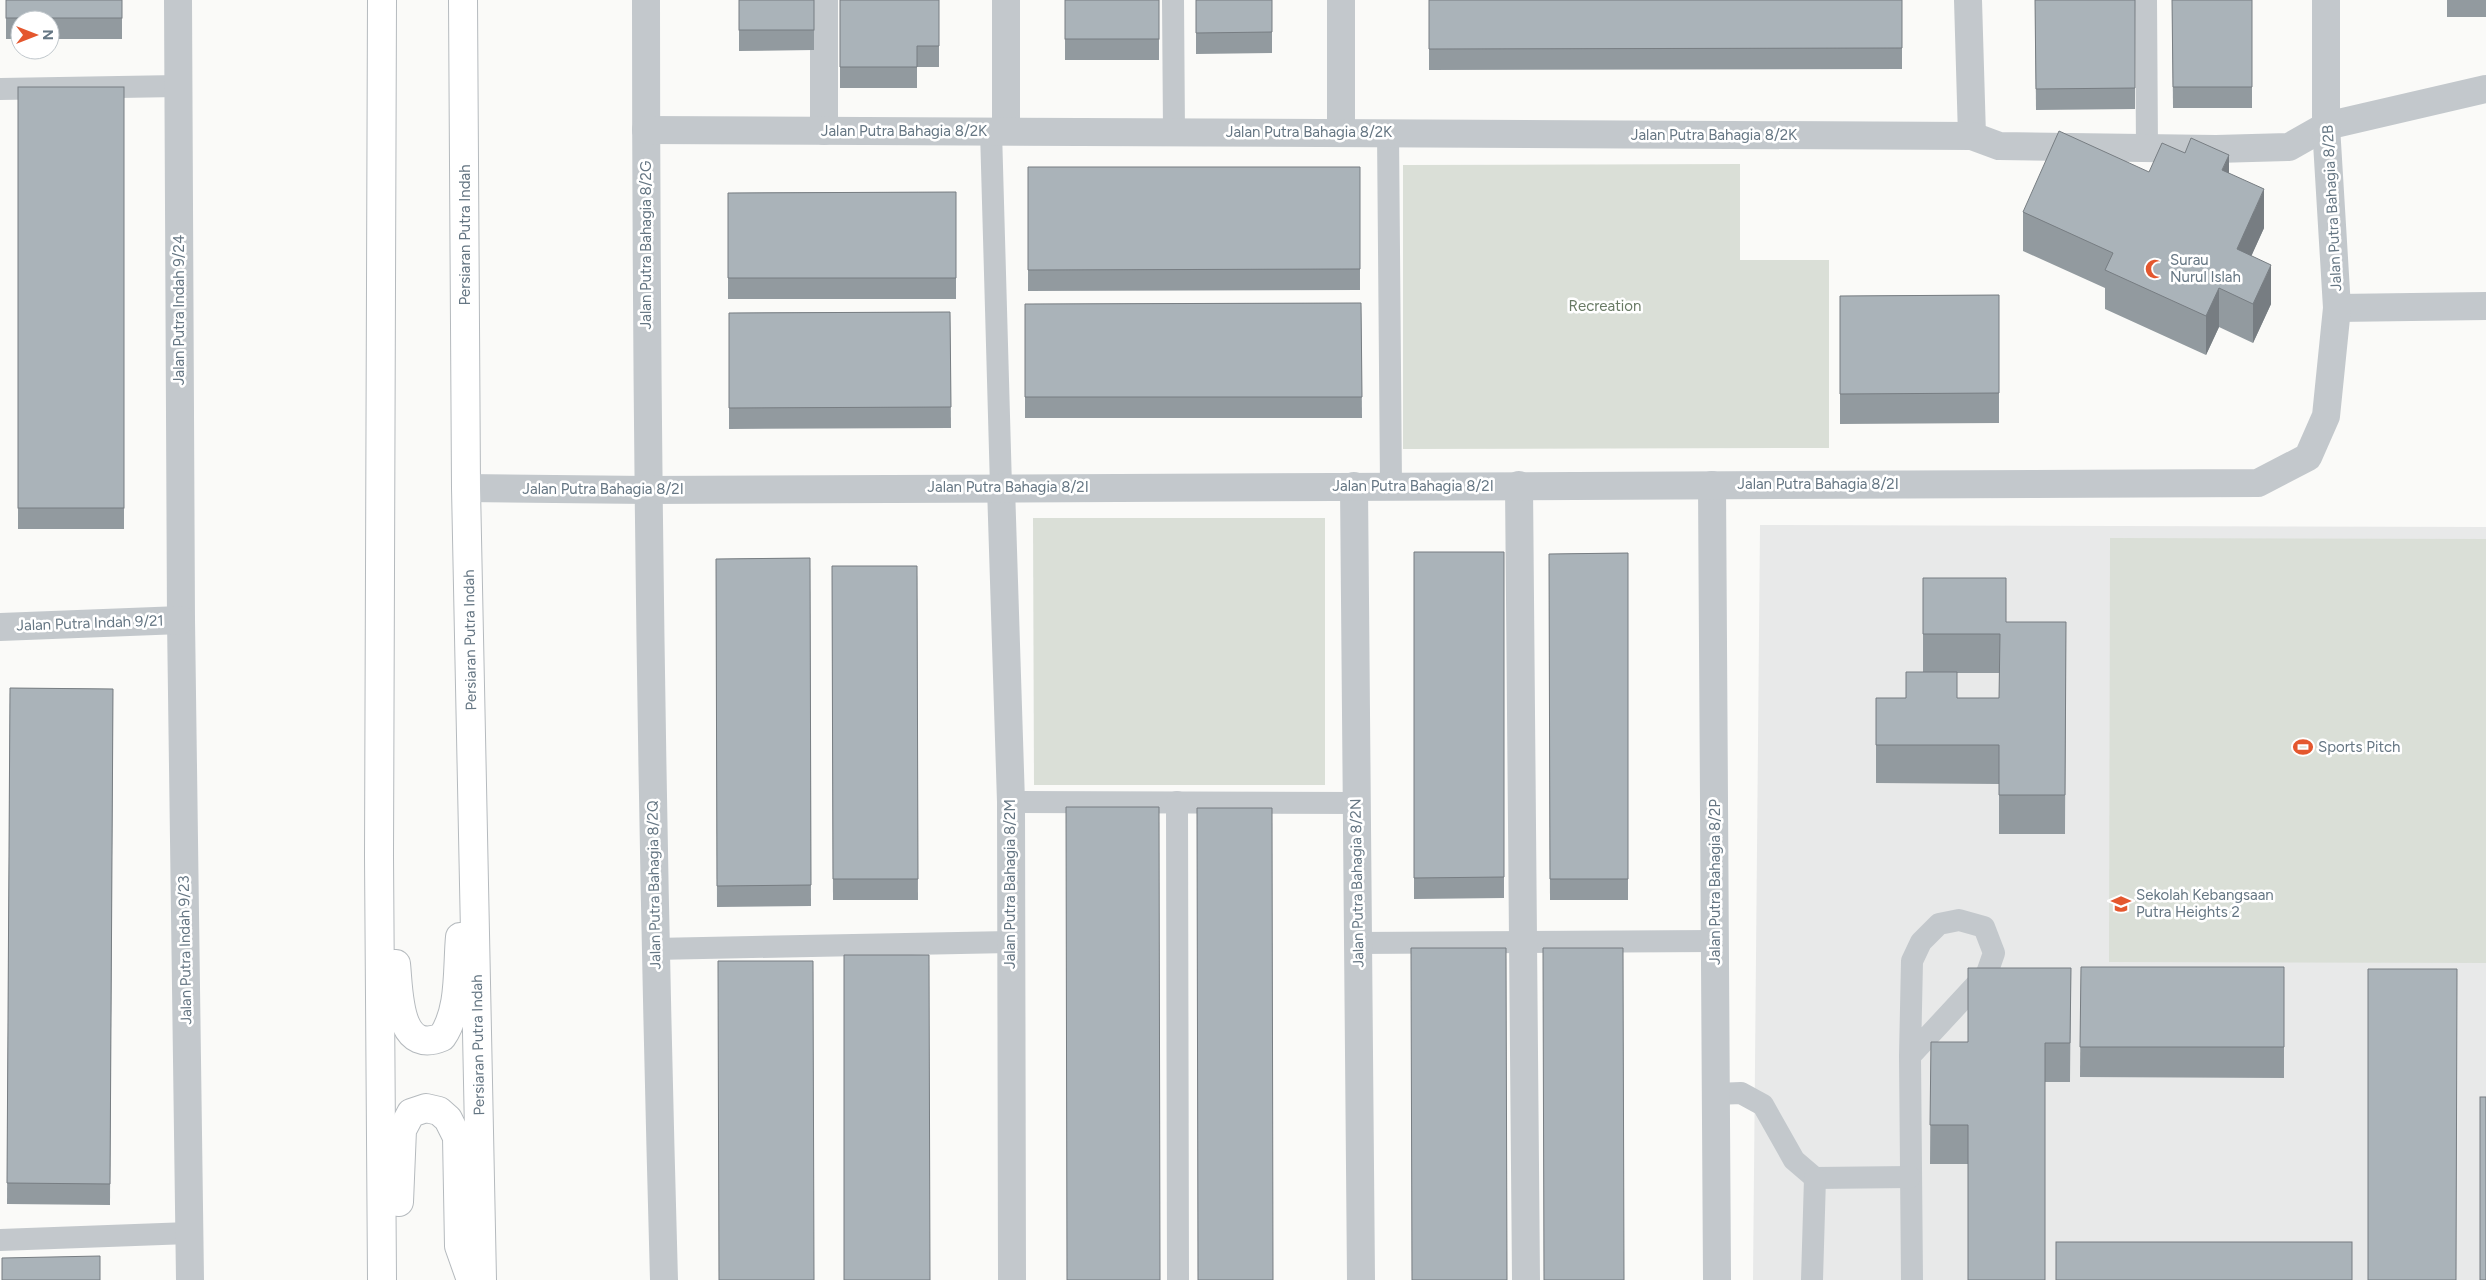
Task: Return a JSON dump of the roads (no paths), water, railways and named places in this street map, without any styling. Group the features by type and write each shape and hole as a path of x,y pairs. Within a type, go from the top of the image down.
{"main road":[{"path":"382,0 379,856 382,1280"},
{"name":"Persiaran Putra Indah","path":"463,0 466,488 482,1280"},
{"path":"379,856 393,925 400,1012 412,1034 425,1041 442,1037 450,1025 455,998 460,937 475,882"},
{"path":"389,1280 398,1246 402,1130 411,1114 426,1108 438,1111 448,1119 457,1137 459,1246 471,1280"}],"street":[{"name":"Jalan Putra Indah 9/24","path":"178,0 181,620"},
{"name":"Jalan Putra Bahagia 8/2G","path":"646,0 647,490"},
{"path":"824,0 824,131"},
{"path":"999,131 1006,0"},
{"path":"1341,0 1341,132"},
{"path":"1968,0 1972,136"},
{"name":"Jalan Putra Bahagia 8/2B","path":"2326,0 2326,126 2337,308 2326,416"},
{"name":"Jalan Putra Bahagia 8/2K","path":"646,130 1972,136 1999,146 2289,147 2326,126 2486,90"},
{"path":"2337,308 2486,306"},
{"name":"Jalan Putra Bahagia 8/2I","path":"466,488 647,490 1390,485 2258,483 2308,457 2326,416"},
{"name":"Jalan Putra Bahagia 8/2P","path":"1712,484 1717,1280"},
{"path":"1518,485 1526,1280"},
{"name":"Jalan Putra Bahagia 8/2N","path":"1354,486 1361,1280"},
{"name":"Jalan Putra Bahagia 8/2M","path":"1002,487 1010,802 1012,1280"},
{"name":"Jalan Putra Bahagia 8/2Q","path":"647,490 654,949 664,1280"},
{"name":"Jalan Putra Indah 9/21","path":"0,627 181,620"},
{"name":"Jalan Putra Indah 9/23","path":"181,620 190,1280"}],"lane":[{"path":"1173,0 1174,132"},
{"path":"2146,0 2147,148"},
{"path":"0,89 178,86"},
{"path":"999,131 1002,487"},
{"path":"1388,132 1390,485"},
{"path":"1010,802 1356,803"},
{"path":"1177,802 1178,1280"},
{"path":"1910,1056 1987,973 1994,953 1984,927 1959,920 1939,924 1920,942 1912,961 1910,1056 1912,1280"},
{"path":"1358,943 1715,941"},
{"path":"654,949 1010,942"},
{"path":"1716,1094 1741,1093 1763,1105 1794,1160 1814,1178 1910,1176"},
{"path":"1812,1280 1814,1178"},
{"path":"0,1240 189,1233"}],"place":[{"name":"Surau Nurul Islah","path":"2155,269"},
{"name":"Sports Pitch","path":"2303,747"},
{"name":"Sekolah Kebangsaan Putra Heights 2","path":"2121,904"}],"park label":[{"name":"Recreation","path":"1605,306"}]}
